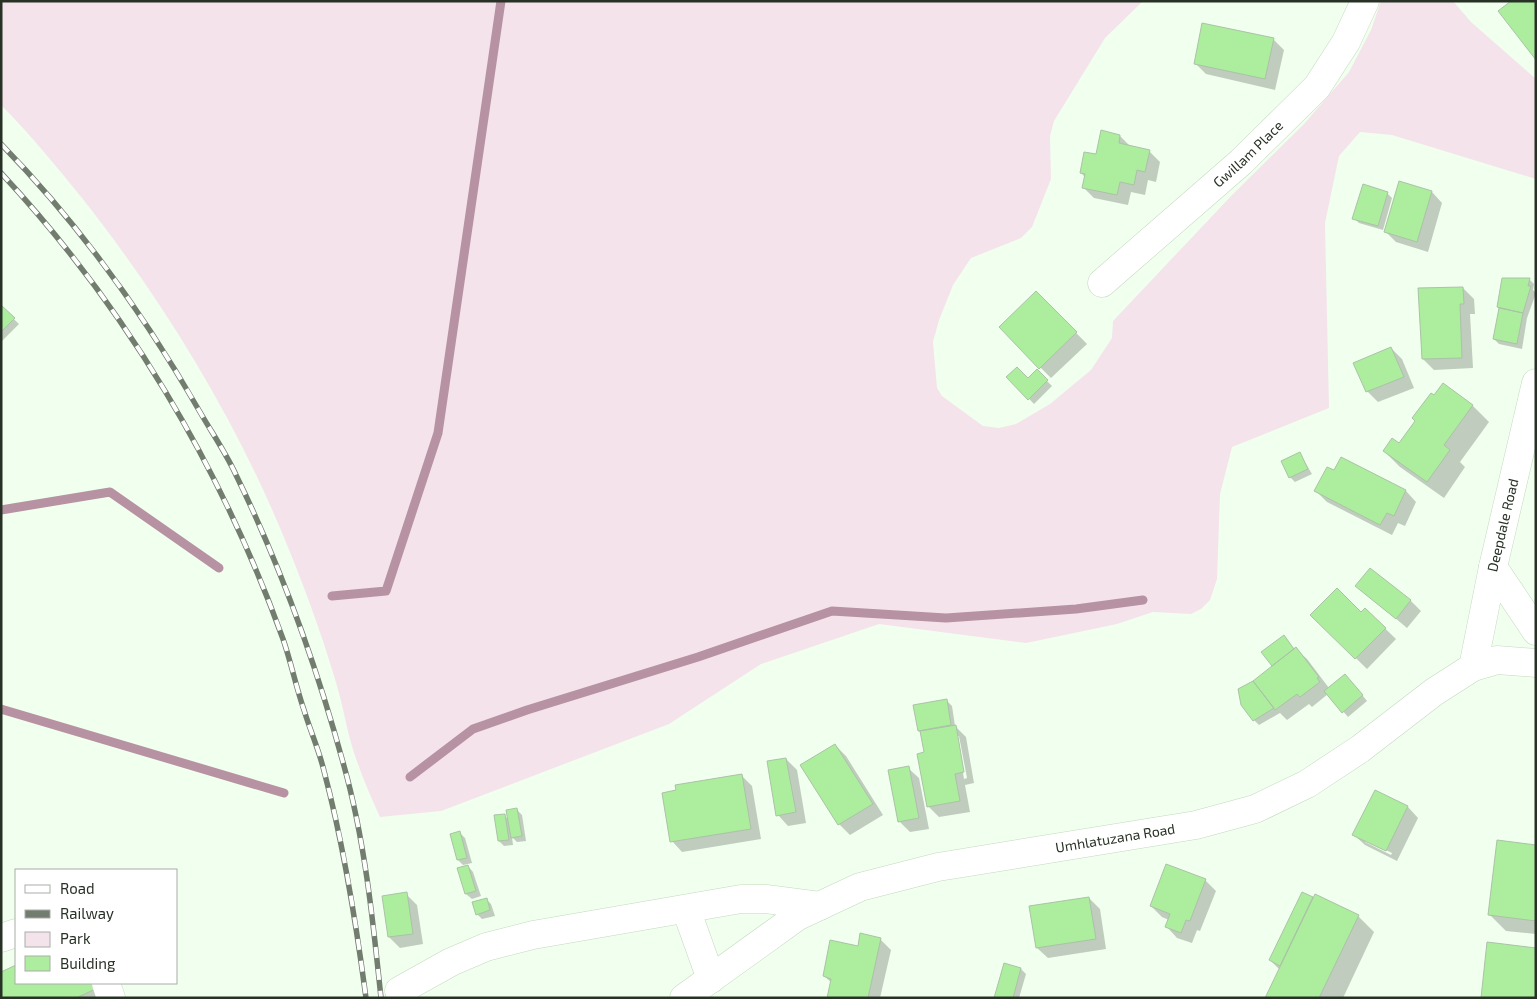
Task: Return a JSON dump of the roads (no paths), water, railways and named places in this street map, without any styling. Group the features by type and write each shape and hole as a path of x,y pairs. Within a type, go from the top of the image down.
{"street":[{"name":"Gwillam Place","path":"1102,283 1241,162 1317,86 1346,42 1365,1"},
{"name":"Deepdale Road","path":"1473,667 1493,567 1536,383"},
{"path":"1493,567 1536,631"},
{"name":"Umhlatuzana Road","path":"684,998 798,916 860,888 938,867 1196,825 1255,809 1307,784 1360,749 1434,692 1473,667 1497,660 1536,664"},
{"path":"399,991 451,962 486,947 533,935 750,899 766,899 820,906"},
{"path":"686,909 711,979"},
{"path":"1,938 15,932"},
{"path":"106,984 111,998"}],"waterway":[{"path":"332,596 386,591 438,433 501,1"},
{"path":"1,510 110,492 219,568"},
{"path":"410,777 473,729 527,710 698,657 832,611 946,618 1076,609 1143,600"},
{"path":"1,709 284,793"}],"railway":[{"path":"1,144 84,239 157,341 232,467 268,545 310,655 351,794 363,852 381,998"},
{"path":"1,173 46,224 89,278 165,391 199,451 230,512 258,575 283,639 301,701 320,755 338,827 349,884 366,998"}]}
